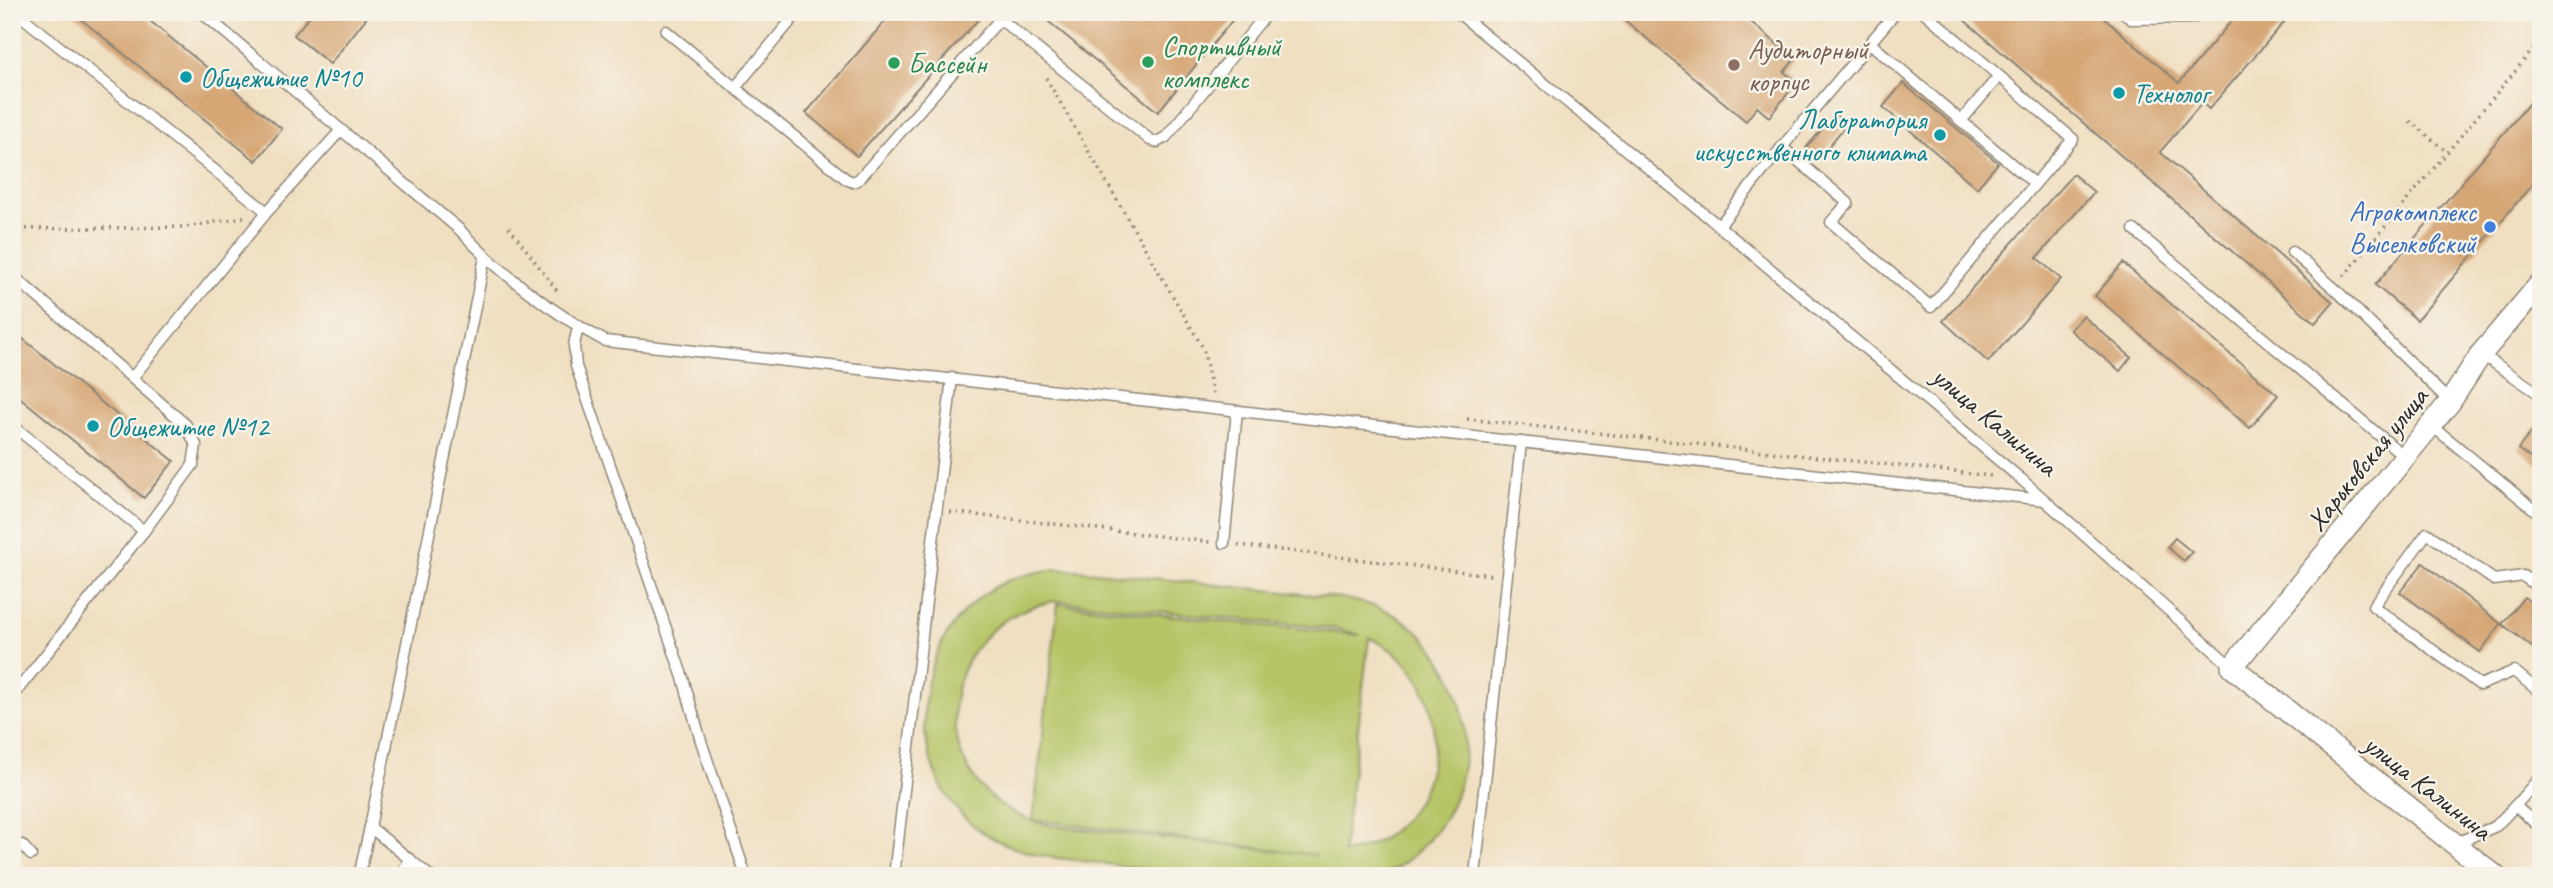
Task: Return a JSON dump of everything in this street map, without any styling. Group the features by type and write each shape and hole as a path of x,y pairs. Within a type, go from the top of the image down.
{"street":[{"name":"Харьковская улица","path":"2232,667 2450,402 2481,354 2541,283"},
{"name":"улица Калинина","path":"2232,667 2495,876"}],"lane":[{"path":"16,12 267,212"},
{"path":"201,12 460,230 485,257 578,327 606,341 1216,406 1237,411 2045,500"},
{"path":"735,88 798,12"},
{"path":"666,31 846,180 853,182 859,179 1000,16 1150,140 1157,142 1166,138 1268,12"},
{"name":"улица Калинина","path":"1458,12 2021,479 2232,667"},
{"path":"1719,226 1896,12"},
{"path":"1782,147 1847,204 1831,222 1931,307 2073,139 1924,12"},
{"path":"2123,12 2131,19 2193,18 2197,12"},
{"path":"1870,43 2035,184"},
{"path":"1961,121 1999,76"},
{"path":"132,378 267,212 341,130"},
{"path":"2134,230 2404,456"},
{"path":"2292,252 2333,288 2450,402"},
{"path":"359,876 485,257"},
{"path":"12,275 186,425 196,444 193,465 144,531 14,691"},
{"path":"578,327 573,345 576,366 683,678 746,876"},
{"path":"2481,354 2541,395"},
{"path":"894,876 952,377"},
{"path":"1224,543 1237,411"},
{"path":"12,425 144,531"},
{"path":"2431,425 2541,515"},
{"path":"1475,876 1521,442"},
{"path":"2541,589 2523,576 2494,580 2427,533 2373,606 2480,685 2514,670 2541,692"},
{"path":"2454,844 2496,826 2541,776"},
{"path":"2515,806 2541,828"},
{"path":"370,827 430,876"},
{"path":"22,845 31,856"},
{"path":"398,876 411,860"}],"path":[{"path":"2333,288 2541,40"},
{"path":"1044,74 1203,348 1216,406"},
{"path":"2410,121 2447,152"},
{"path":"12,229 186,228 267,212"},
{"path":"509,226 562,297"},
{"path":"1199,389 1213,391"},
{"path":"1459,418 2021,479"}],"green space":[{"path":"1053,569 1341,598 1387,611 1415,630 1437,654 1453,682 1462,714 1465,746 1461,778 1449,809 1431,837 1408,860 1387,873 1373,876 1228,877 1048,857 1013,848 982,832 963,816 942,788 930,756 924,722 927,688 937,655 953,625 977,600 1007,581","holes":["1056,601 1337,629 1360,635 1058,604 1033,819 1009,810 978,783 960,750 954,712 961,675 981,642 1012,616","1369,638 1401,658 1422,686 1432,719 1433,754 1424,788 1405,818 1378,841 1343,853","1038,821 1317,855 1053,826"]}],"building":[{"name":"Общежитие №10","path":"72,12 139,12 282,129 256,161"},
{"path":"313,12 371,12 330,64 294,35"},
{"name":"Бассейн","path":"893,12 983,14 857,156 806,113"},
{"name":"Спортивный комплекс","path":"1037,12 1239,12 1158,112"},
{"name":"Аудиторный корпус","path":"1615,12 1739,12 1795,59 1784,72 1797,82 1769,117 1757,107 1746,121"},
{"name":"Технолог","path":"1955,12 2097,12 2179,83 2239,12 2293,12 2209,109 2202,103 2160,152 2333,302 2315,323"},
{"name":"Лаборатория искусственного климата","path":"1903,83 1998,163 1977,188 1883,107"},
{"path":"2541,89 2541,174 2417,320 2375,285"},
{"path":"1835,114 1847,124 1818,159 1806,148"},
{"path":"2073,174 2094,192 2037,258 2061,279 1988,362 1943,321"},
{"path":"2123,263 2278,395 2250,428 2095,296"},
{"path":"2083,316 2131,357 2120,371 2070,330"},
{"name":"Общежитие №12","path":"12,330 174,461 144,498 12,391"},
{"path":"2541,420 2541,466 2518,449"},
{"path":"2175,538 2192,552 2184,561 2167,547"},
{"path":"2423,563 2501,624 2480,652 2400,592"},
{"path":"2524,597 2541,610 2541,654 2502,624"}],"place":[{"name":"Спортивный комплекс","path":"1148,62"},
{"name":"Бассейн","path":"894,63"},
{"name":"Аудиторный корпус","path":"1734,65"},
{"name":"Общежитие №10","path":"186,77"},
{"name":"Технолог","path":"2119,93"},
{"name":"Лаборатория искусственного климата","path":"1940,135"},
{"name":"Агрокомплекс Выселковский","path":"2490,227"},
{"name":"Общежитие №12","path":"93,426"}]}
